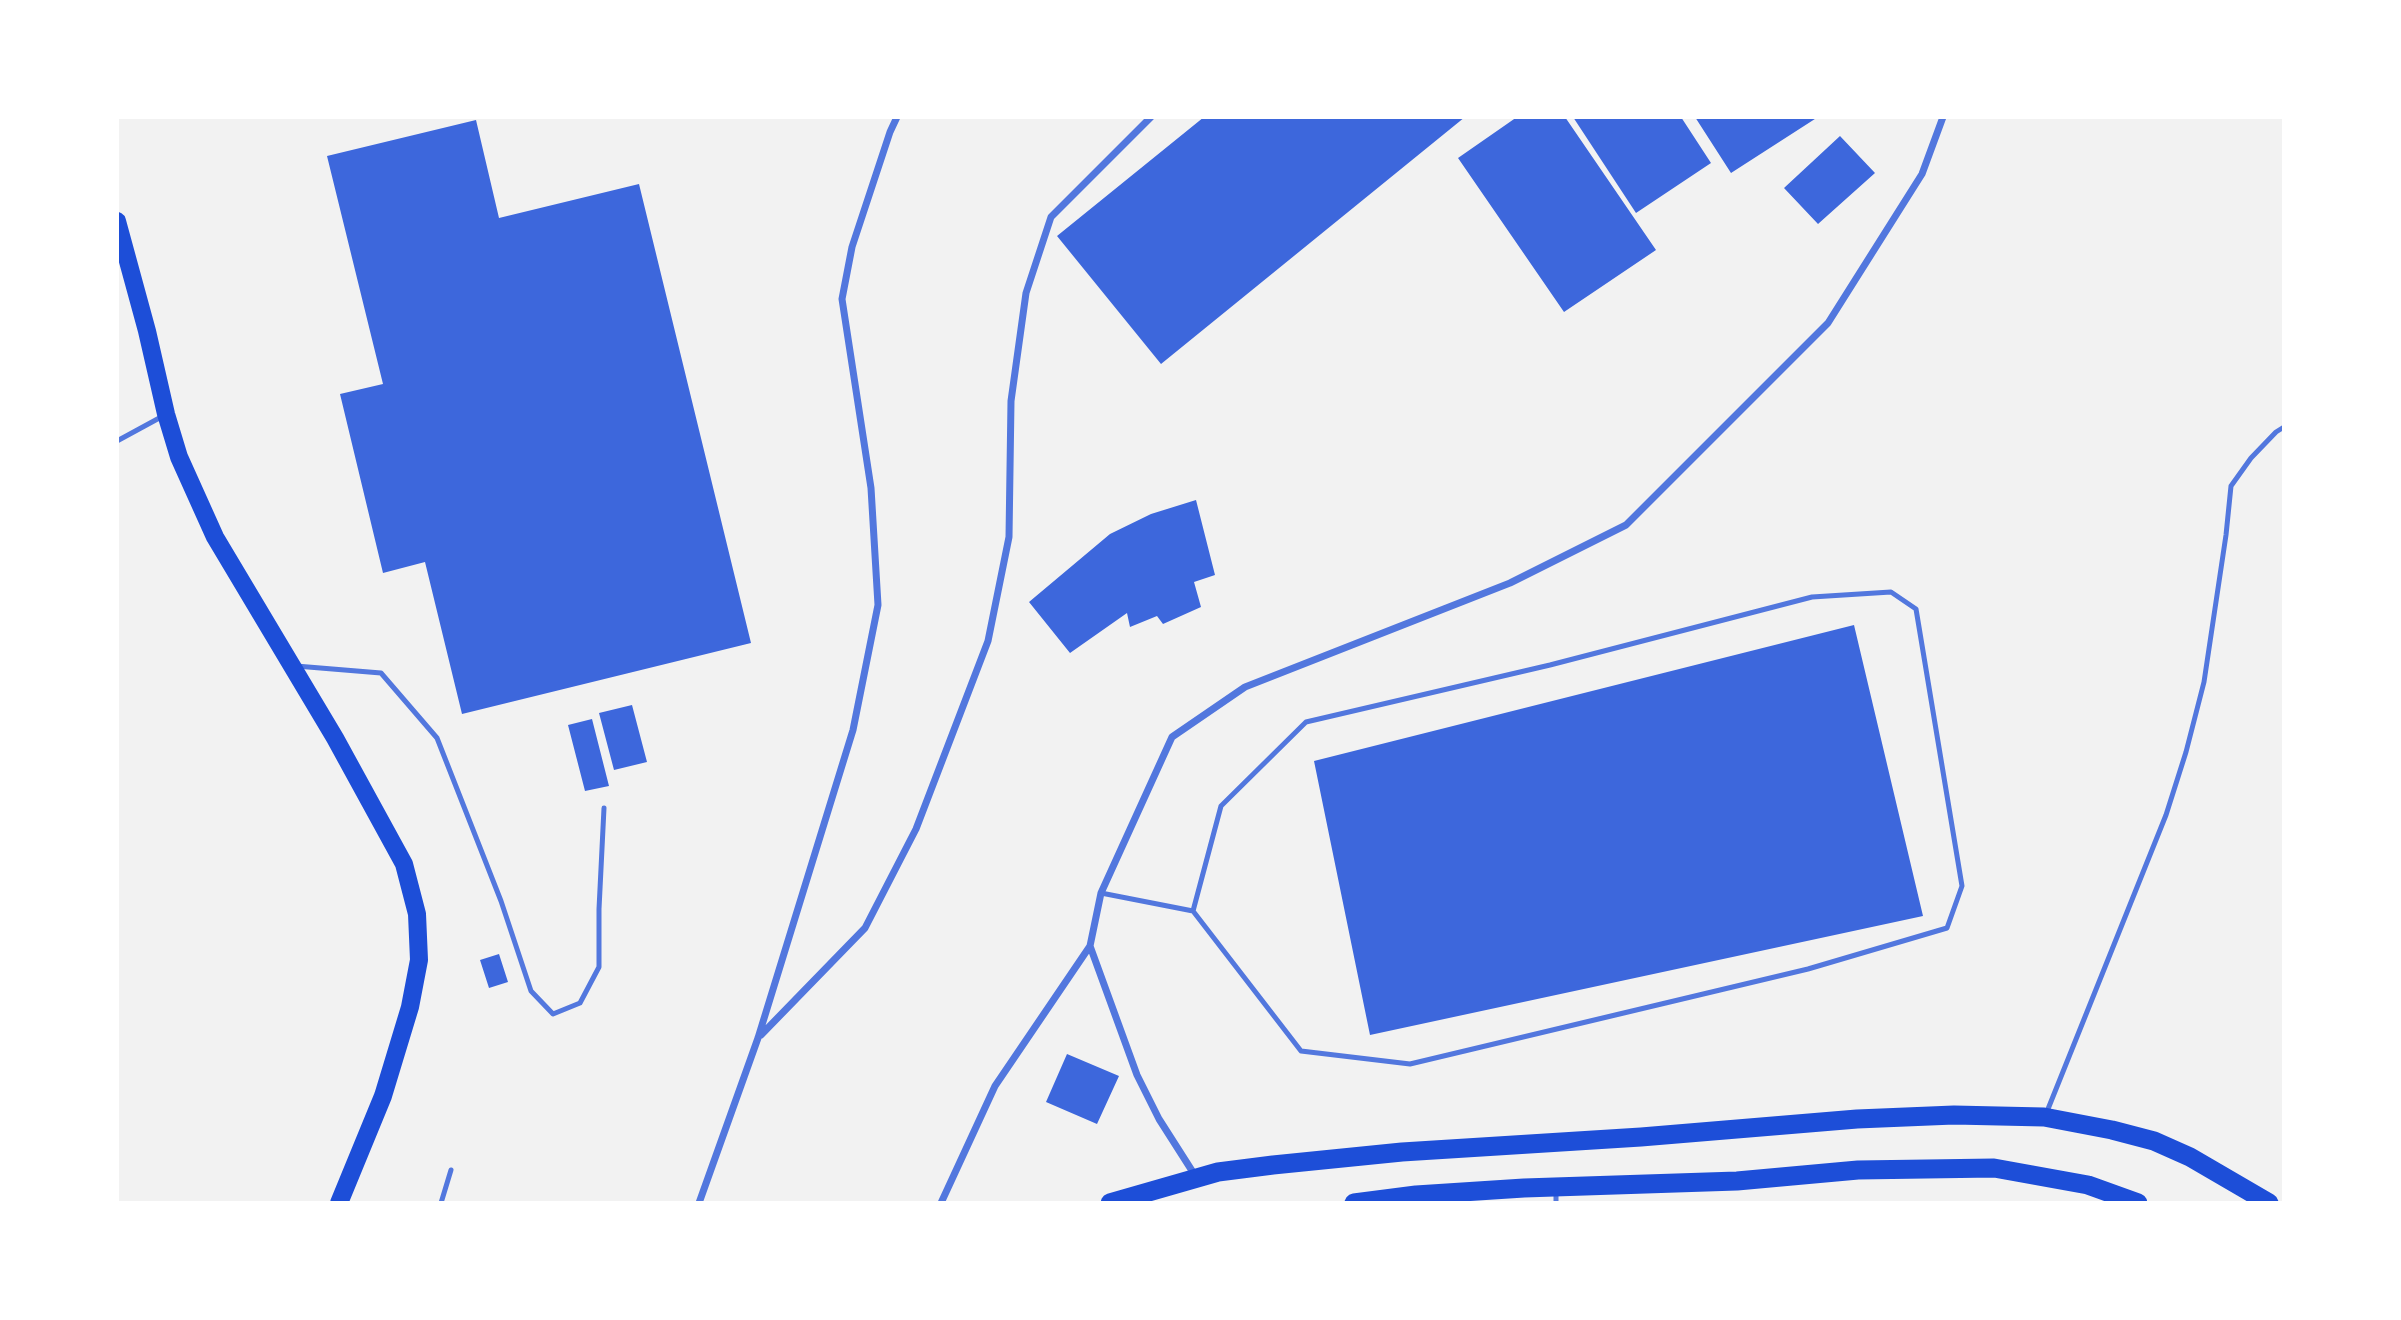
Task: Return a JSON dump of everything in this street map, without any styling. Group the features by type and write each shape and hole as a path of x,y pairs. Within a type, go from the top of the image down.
{"highway":[{"path":"1110,1203 1218,1172 1245,1168 1402,1152 1641,1138 1857,1119 1954,1115 2045,1117 2154,1141 2190,1157 2269,1203"},
{"path":"1354,1203 1522,1191 1556,1196 1858,1170 1994,1168 2088,1185 2138,1203"}],"main road":[{"path":"117,221 178,457 215,537 293,666 404,864 417,914 419,960 410,1007 383,1096 339,1203"}],"street":[{"path":"699,1203 758,1038 853,730 878,605 871,488 842,299 852,247 897,117"},
{"path":"758,1038 865,928 916,829 988,641 1009,537 1012,401 1026,293 1051,217 1151,117"},
{"path":"941,1203 995,1086 1090,946 1101,892 1172,737 1245,687 1510,583 1626,525 1828,323 1922,174 1942,117"},
{"path":"1090,946 1137,1075 1159,1119 1198,1179"}],"lane":[{"path":"117,441 166,414"},
{"path":"2045,1117 2166,815 2186,752 2204,682 2225,547 2231,486 2251,458 2284,427"},
{"path":"1101,892 1193,911 1301,1051 1409,1063 1808,969 1947,928 1962,886 1916,609 1891,592 1812,597 1550,665 1306,722 1221,806 1193,911"},
{"path":"293,666 381,673 437,738 501,901 531,991 553,1014 580,1003 598,967 604,808"},
{"path":"441,1203 451,1170"}],"building":[{"path":"1204,117 1465,117 1161,364 1057,236"},
{"path":"1517,117 1565,117 1656,250 1564,312 1458,158"},
{"path":"1573,117 1681,117 1711,163 1636,213"},
{"path":"1695,117 1818,117 1731,173"},
{"path":"476,120 499,218 639,184 751,643 462,714 425,562 383,573 340,394 383,384 327,156"},
{"path":"1840,136 1875,173 1818,224 1784,188"},
{"path":"1196,500 1215,575 1194,582 1201,607 1163,624 1157,616 1130,627 1127,613 1070,653 1029,602 1110,534 1151,514"},
{"path":"1854,625 1923,916 1370,1035 1314,761"},
{"path":"632,705 647,762 614,770 599,713"},
{"path":"592,719 609,786 585,791 568,725"},
{"path":"499,954 508,982 489,988 480,960"},
{"path":"1067,1054 1119,1076 1097,1124 1046,1102"}]}
